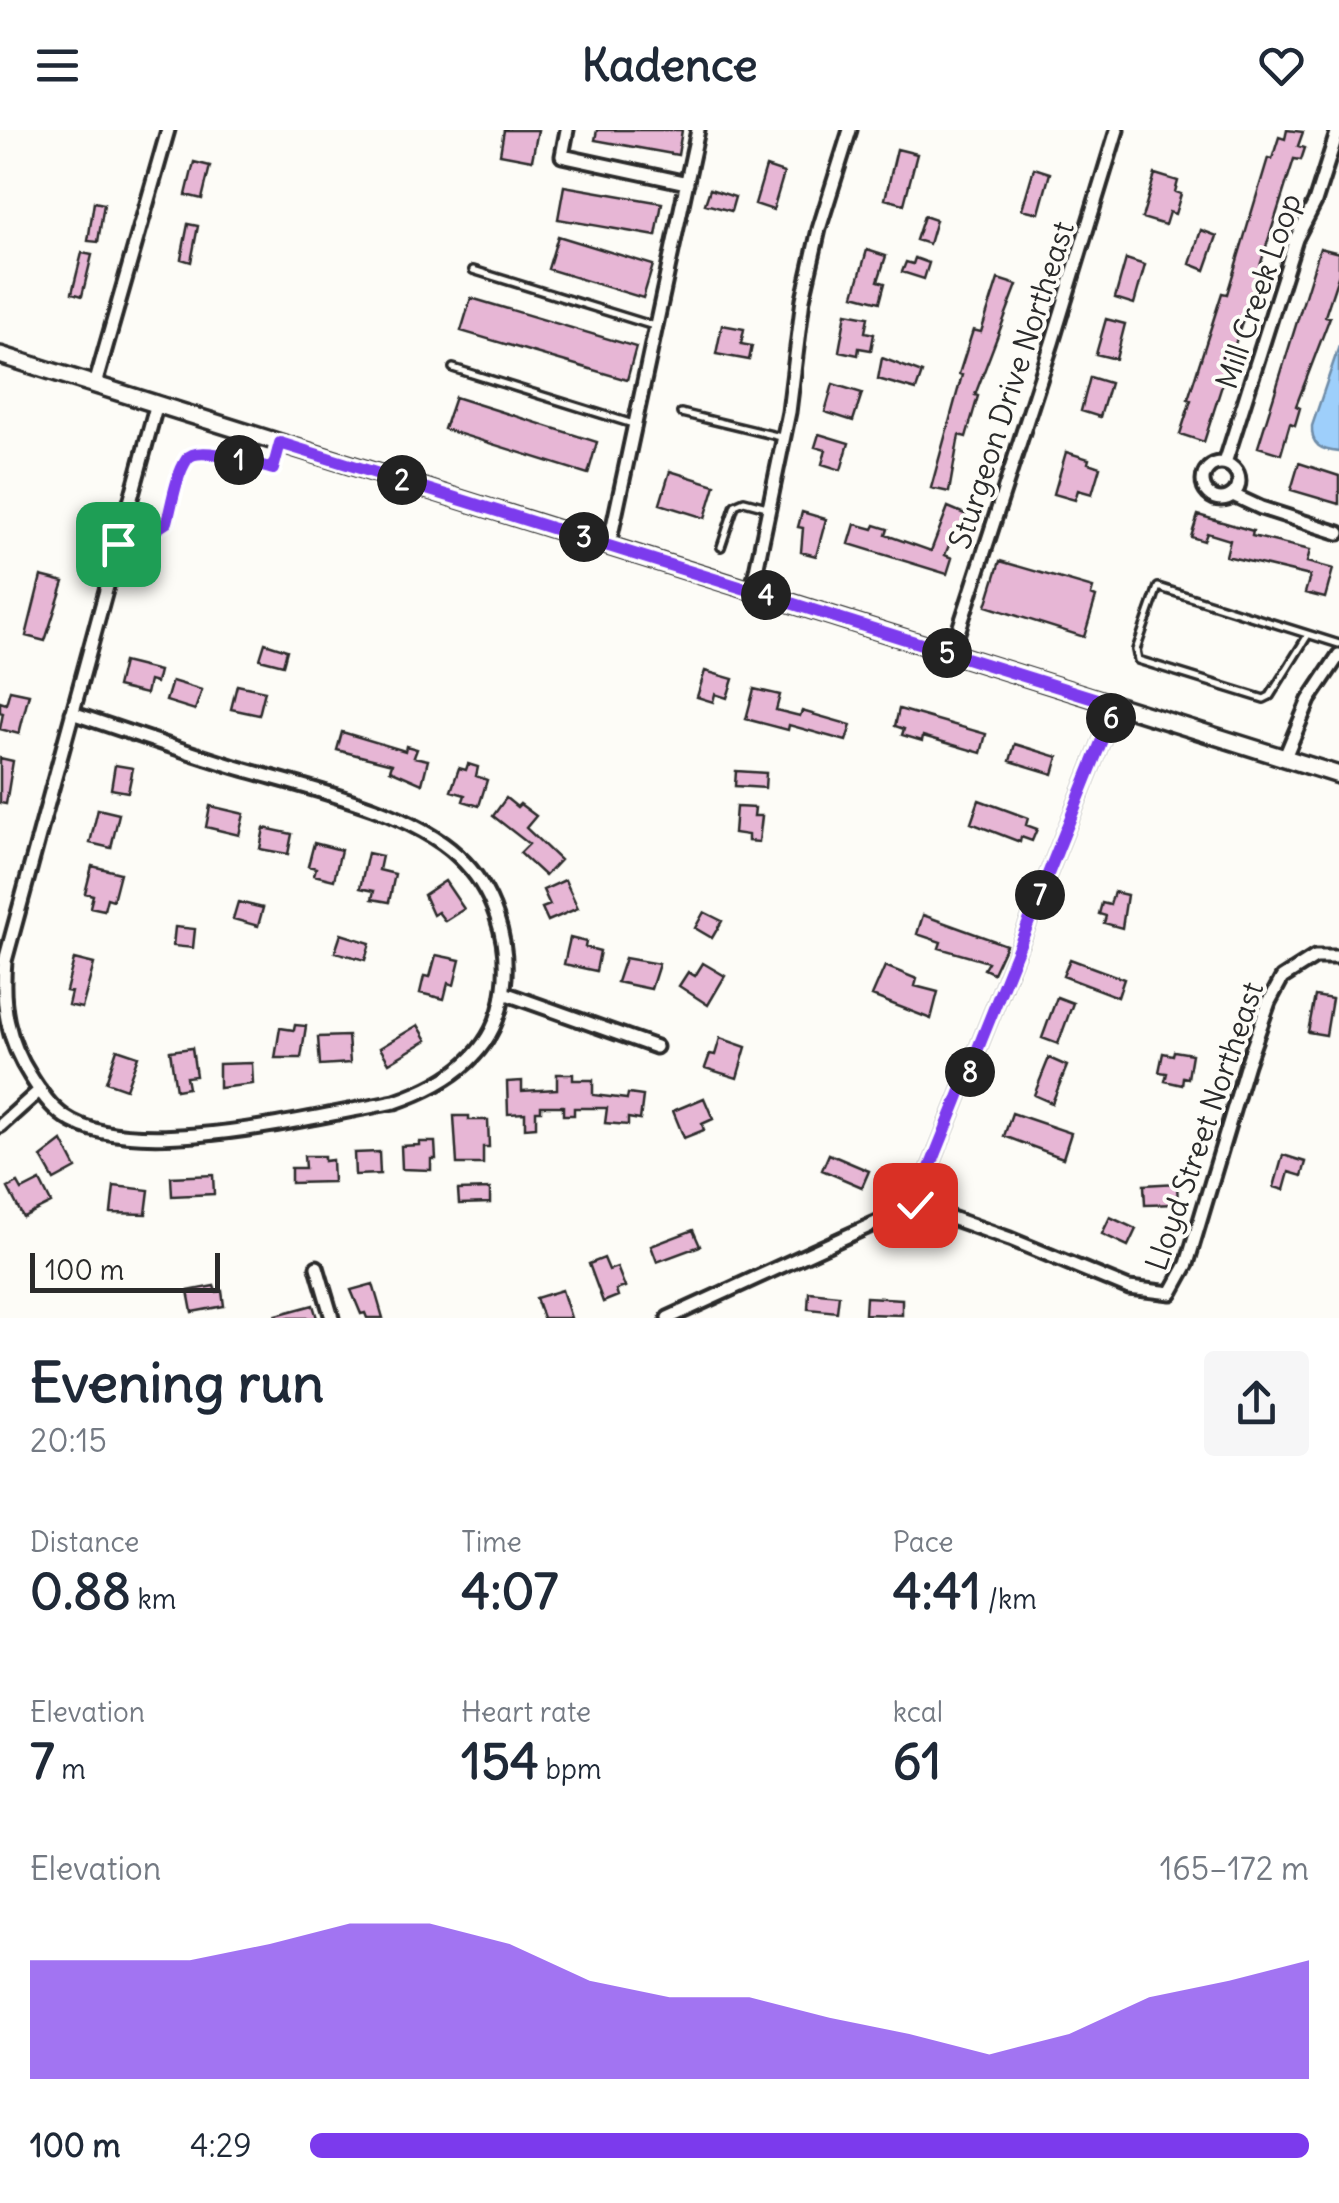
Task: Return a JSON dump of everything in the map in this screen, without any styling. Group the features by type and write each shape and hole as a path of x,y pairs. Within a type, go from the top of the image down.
{"main road":[{"path":"0,355 1339,775"}],"street":[{"path":"95,385 168,130"},
{"path":"567,130 562,156 688,183"},
{"path":"610,545 698,130"},
{"path":"752,590 784,438 803,299 819,229 850,130"},
{"name":"Sturgeon Drive Northeast","path":"951,654 1117,130"},
{"name":"Mill Creek Loop","path":"1226,463 1296,239 1315,202 1338,133"},
{"path":"72,713 352,802 412,825 459,856 492,902 504,942 504,993 479,1052 442,1083 395,1102 167,1138 94,1130 65,1117 40,1090 10,1038 2,995 4,960 157,403"},
{"path":"1233,495 1239,479 1234,467 1226,463 1208,468 1203,474 1203,486 1218,499 1233,495 1339,533"},
{"path":"1284,757 1308,700 1339,655"},
{"path":"668,1318 915,1205 1116,705"},
{"name":"Lloyd Street Northeast","path":"915,1205 1129,1288 1171,1293 1187,1264 1247,1064 1282,978 1315,956 1339,957"},
{"path":"504,993 656,1046"},
{"path":"0,1126 40,1090"},
{"path":"316,1267 332,1318"}],"lane":[{"path":"473,270 657,327"},
{"path":"453,368 636,424"},
{"path":"681,413 784,438"},
{"path":"124,521 158,528 167,522 186,460 195,453 208,452 273,469 280,443"},
{"path":"721,547 735,505 744,501 770,508"},
{"path":"1308,634 1270,696 1264,699 1138,660 1136,650 1158,587 1308,634 1339,644"}],"water":[{"path":"1339,346 1339,452 1318,446 1312,426"}],"building":[{"path":"504,130 538,130 532,160 500,154"},
{"path":"597,130 682,130 678,155 595,140"},
{"path":"1287,130 1303,132 1298,146 1305,148 1301,160 1294,159 1204,442 1180,434 1191,400 1188,399 1222,293 1227,294 1268,158 1272,159 1279,137 1285,139"},
{"path":"897,149 917,154 904,204 885,199"},
{"path":"194,162 210,166 202,199 186,195"},
{"path":"766,167 784,173 773,210 755,204"},
{"path":"1034,168 1050,173 1039,213 1022,209"},
{"path":"1155,174 1178,181 1175,192 1181,194 1175,214 1169,212 1165,225 1142,218"},
{"path":"564,186 662,203 656,236 558,219"},
{"path":"710,189 735,197 731,211 705,204"},
{"path":"94,202 104,204 98,242 88,241"},
{"path":"924,216 936,220 929,244 916,240"},
{"path":"188,224 198,226 191,262 181,259"},
{"path":"1201,230 1217,236 1205,270 1190,264"},
{"path":"558,236 653,265 643,298 548,269"},
{"path":"1320,248 1339,253 1339,274 1325,316 1330,317 1296,406 1300,408 1295,425 1290,423 1281,454 1258,447"},
{"path":"867,250 886,256 878,281 885,283 880,302 854,295"},
{"path":"82,253 92,255 82,296 72,293"},
{"path":"915,258 929,263 924,279 902,272 906,262 913,264"},
{"path":"1126,259 1145,265 1134,304 1115,298"},
{"path":"998,279 1017,285 975,395 978,396 966,437 959,435 949,492 931,488 973,330 981,332"},
{"path":"471,298 636,347 627,380 461,331"},
{"path":"846,313 868,317 865,332 874,334 871,350 859,348 858,355 839,351"},
{"path":"1106,319 1125,324 1116,359 1096,354"},
{"path":"722,325 744,329 741,344 752,346 749,360 716,354"},
{"path":"882,358 922,373 916,390 878,379"},
{"path":"1090,377 1110,383 1100,417 1081,411"},
{"path":"833,384 862,393 853,421 825,412"},
{"path":"455,397 597,442 588,474 444,429"},
{"path":"819,434 849,443 841,470 822,464 826,450 815,447"},
{"path":"1066,452 1100,467 1092,494 1078,490 1075,500 1054,494"},
{"path":"1299,463 1339,476 1339,504 1291,490"},
{"path":"670,471 715,485 705,518 660,504"},
{"path":"948,507 967,515 962,527 957,525 945,555 952,558 947,574 849,544 855,524 873,529 875,525 888,529 886,535 931,551"},
{"path":"802,512 826,519 816,556 801,552 803,528 798,527"},
{"path":"1198,515 1253,531 1252,536 1310,550 1307,562 1333,569 1325,598 1305,593 1310,576 1226,556 1230,540 1207,533 1204,541 1191,537"},
{"path":"1000,561 1093,588 1091,595 1096,597 1084,637 986,606"},
{"path":"41,576 64,582 45,641 26,636"},
{"path":"265,643 287,650 283,665 260,659"},
{"path":"123,662 159,671 156,683 149,681 146,694 117,687"},
{"path":"705,671 733,679 727,698 715,694 713,702 697,697"},
{"path":"172,681 202,690 195,710 166,701"},
{"path":"237,685 265,691 259,715 231,709"},
{"path":"754,689 780,695 776,710 800,716 802,711 851,725 846,741 789,725 788,730 746,719"},
{"path":"10,690 29,694 19,734 0,729 0,702 6,704"},
{"path":"899,709 986,734 981,753 923,736 922,741 902,735 904,729 895,726"},
{"path":"342,732 405,751 406,746 417,749 414,757 428,760 422,784 390,770 392,764 337,750"},
{"path":"1015,744 1058,757 1053,774 1010,761"},
{"path":"0,758 13,761 6,804 0,803"},
{"path":"468,764 478,767 476,776 487,780 479,806 463,801 465,795 451,791 459,768 466,770"},
{"path":"115,765 133,768 128,792 111,789"},
{"path":"736,771 766,773 765,788 735,786"},
{"path":"506,798 536,816 526,828 560,860 545,876 520,853 529,844 493,816"},
{"path":"979,800 1028,818 1026,825 1037,829 1032,841 1021,837 1020,842 971,823"},
{"path":"210,806 244,814 239,835 206,827"},
{"path":"736,807 755,808 754,816 762,816 759,842 734,833"},
{"path":"98,809 119,814 111,848 90,843"},
{"path":"264,828 292,834 288,854 260,849"},
{"path":"314,843 341,850 334,880 314,875 316,868 308,866"},
{"path":"368,853 382,856 379,870 395,874 389,902 372,899 374,891 360,888"},
{"path":"92,866 120,873 113,900 107,898 104,910 90,907 93,895 85,893"},
{"path":"565,880 578,908 548,921 542,908 550,905 543,890"},
{"path":"445,881 464,909 445,921 438,912 433,915 424,895"},
{"path":"1114,892 1127,895 1122,928 1104,923 1106,916 1099,914 1102,903 1110,905"},
{"path":"238,902 263,908 258,926 233,919"},
{"path":"704,912 722,921 712,938 695,928"},
{"path":"923,915 1006,945 993,973 984,969 988,962 939,948 941,942 917,934"},
{"path":"175,927 195,929 193,948 173,946"},
{"path":"341,934 370,943 365,960 335,952"},
{"path":"570,938 600,951 596,971 564,964"},
{"path":"436,955 460,960 454,985 448,983 444,999 420,993 424,976 430,977"},
{"path":"625,958 659,964 651,989 617,982"},
{"path":"74,959 94,964 82,1008 68,1005 71,992 66,991"},
{"path":"1070,959 1124,979 1118,997 1063,976"},
{"path":"703,963 725,976 708,1005 679,986 688,972 695,976"},
{"path":"885,966 917,979 915,986 938,992 931,1019 872,996"},
{"path":"1315,996 1332,999 1326,1035 1308,1032"},
{"path":"1057,997 1073,1003 1058,1044 1042,1038"},
{"path":"295,1025 306,1026 301,1058 275,1058 280,1028 294,1030"},
{"path":"418,1025 427,1040 389,1063 380,1048"},
{"path":"348,1036 350,1063 320,1065 318,1037"},
{"path":"720,1038 746,1047 737,1078 705,1068 710,1054 715,1055"},
{"path":"192,1048 196,1076 186,1077 188,1088 176,1090 170,1051"},
{"path":"117,1049 138,1056 126,1089 106,1082"},
{"path":"1174,1051 1192,1054 1188,1078 1183,1077 1182,1085 1165,1081 1167,1073 1159,1072 1163,1053 1173,1055"},
{"path":"1049,1058 1067,1066 1052,1103 1034,1095"},
{"path":"252,1063 253,1084 219,1088 219,1064"},
{"path":"557,1074 573,1074 573,1080 593,1080 593,1095 627,1099 628,1094 643,1096 640,1120 628,1118 628,1125 605,1123 607,1108 574,1108 574,1115 563,1115 563,1106 541,1106 541,1111 536,1111 536,1127 525,1128 525,1113 508,1114 507,1082 522,1081 522,1091 557,1089"},
{"path":"704,1098 713,1119 702,1124 704,1130 684,1138 673,1111"},
{"path":"1012,1113 1071,1133 1063,1158 1004,1136"},
{"path":"454,1116 488,1120 489,1147 483,1147 483,1164 457,1164"},
{"path":"62,1141 76,1168 54,1180 41,1157"},
{"path":"435,1142 436,1159 431,1159 431,1170 402,1169 401,1146"},
{"path":"379,1152 380,1174 355,1175 354,1153"},
{"path":"829,1154 869,1171 862,1187 822,1170"},
{"path":"1283,1155 1306,1162 1302,1176 1289,1172 1284,1190 1274,1187"},
{"path":"304,1156 332,1160 333,1182 291,1183 291,1168 305,1168"},
{"path":"213,1175 214,1194 172,1196 171,1177"},
{"path":"40,1181 51,1203 23,1217 8,1188 18,1183 22,1190"},
{"path":"1177,1183 1178,1204 1145,1205 1144,1185"},
{"path":"114,1186 149,1190 146,1214 111,1213"},
{"path":"490,1189 490,1203 459,1204 458,1190"},
{"path":"1110,1217 1136,1229 1128,1246 1102,1234"},
{"path":"693,1230 700,1246 657,1262 651,1246"},
{"path":"604,1258 609,1270 617,1267 625,1287 616,1290 618,1296 603,1302 589,1264"},
{"path":"373,1284 383,1318 361,1314 351,1290"},
{"path":"214,1286 216,1292 222,1291 224,1306 192,1312 188,1291"},
{"path":"562,1290 571,1318 543,1318 536,1298"},
{"path":"809,1292 839,1295 837,1312 808,1309"},
{"path":"866,1297 902,1299 902,1315 865,1314"},
{"path":"313,1305 317,1318 276,1315"}],"route":[{"path":"118,544 124,521 158,528 167,522 186,460 195,453 208,452 273,469 280,443 1116,705 915,1205"}]}
